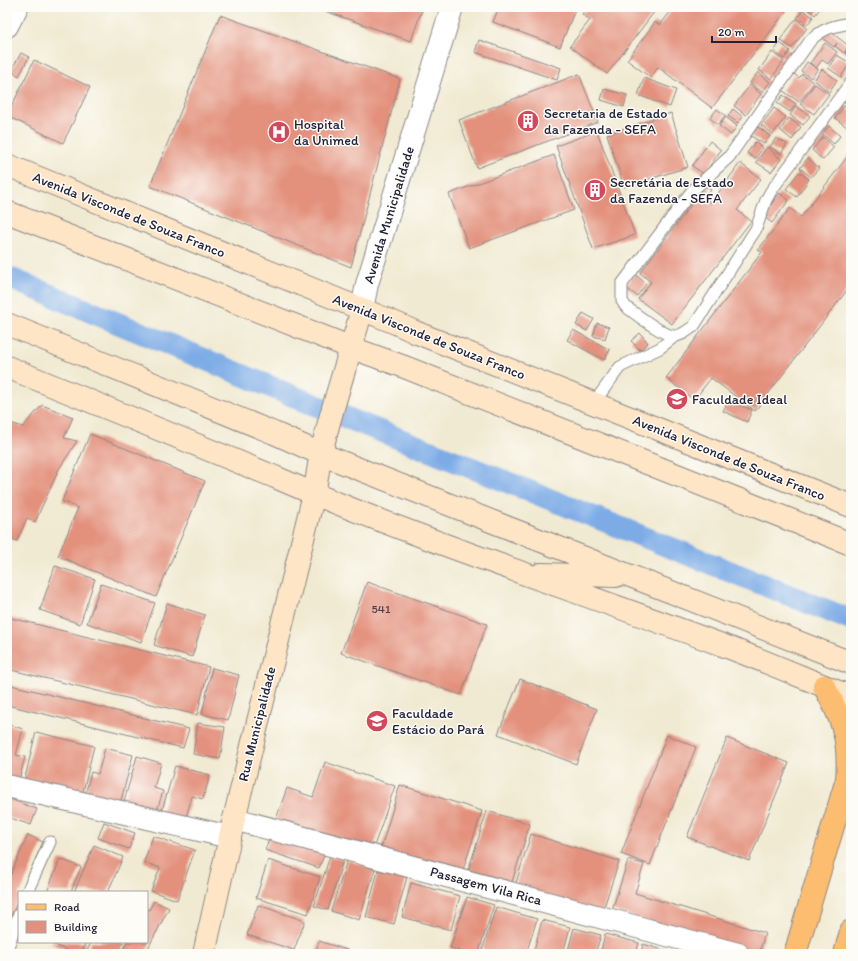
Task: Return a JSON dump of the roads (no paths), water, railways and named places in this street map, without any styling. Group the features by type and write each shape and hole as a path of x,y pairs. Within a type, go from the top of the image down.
{"main road":[{"name":"Avenida Visconde de Souza Franco","path":"7,165 415,332 851,506"},
{"path":"7,212 851,544"},
{"name":"Avenida Municipalidade","path":"314,494 324,446 342,377 352,348 362,310"},
{"path":"7,324 267,430 324,446 632,577 851,664"},
{"path":"7,367 275,476 314,494 522,574 723,645 851,697"},
{"name":"Rua Municipalidade","path":"204,954 232,828 314,494"},
{"path":"522,574 632,577"},
{"path":"795,954 847,778 847,742 836,708 824,686"},
{"path":"845,954 851,931"}],"street":[{"path":"7,26 17,7"},
{"name":"Avenida Municipalidade","path":"362,310 367,284 452,7"},
{"name":"Passagem Vila Rica","path":"7,786 232,828 738,954"}],"lane":[{"path":"675,336 666,334 626,308 622,301 622,284 690,192 729,157 810,40 826,28 851,23"},
{"path":"594,404 620,367 660,348 675,336 685,333 694,326 756,229 766,200 771,191 851,82"},
{"path":"27,891 50,842"},
{"path":"7,950 18,917"}],"waterway":[{"path":"7,277 300,399 851,620"}],"place":[{"name":"Secretaria de Estado da Fazenda - SEFA","path":"528,121"},
{"name":"Hospital da Unimed","path":"279,132"},
{"name":"Secretária de Estado da Fazenda - SEFA","path":"595,190"},
{"name":"Faculdade Ideal","path":"677,399"},
{"name":"Faculdade Estácio do Pará","path":"377,721"}]}
